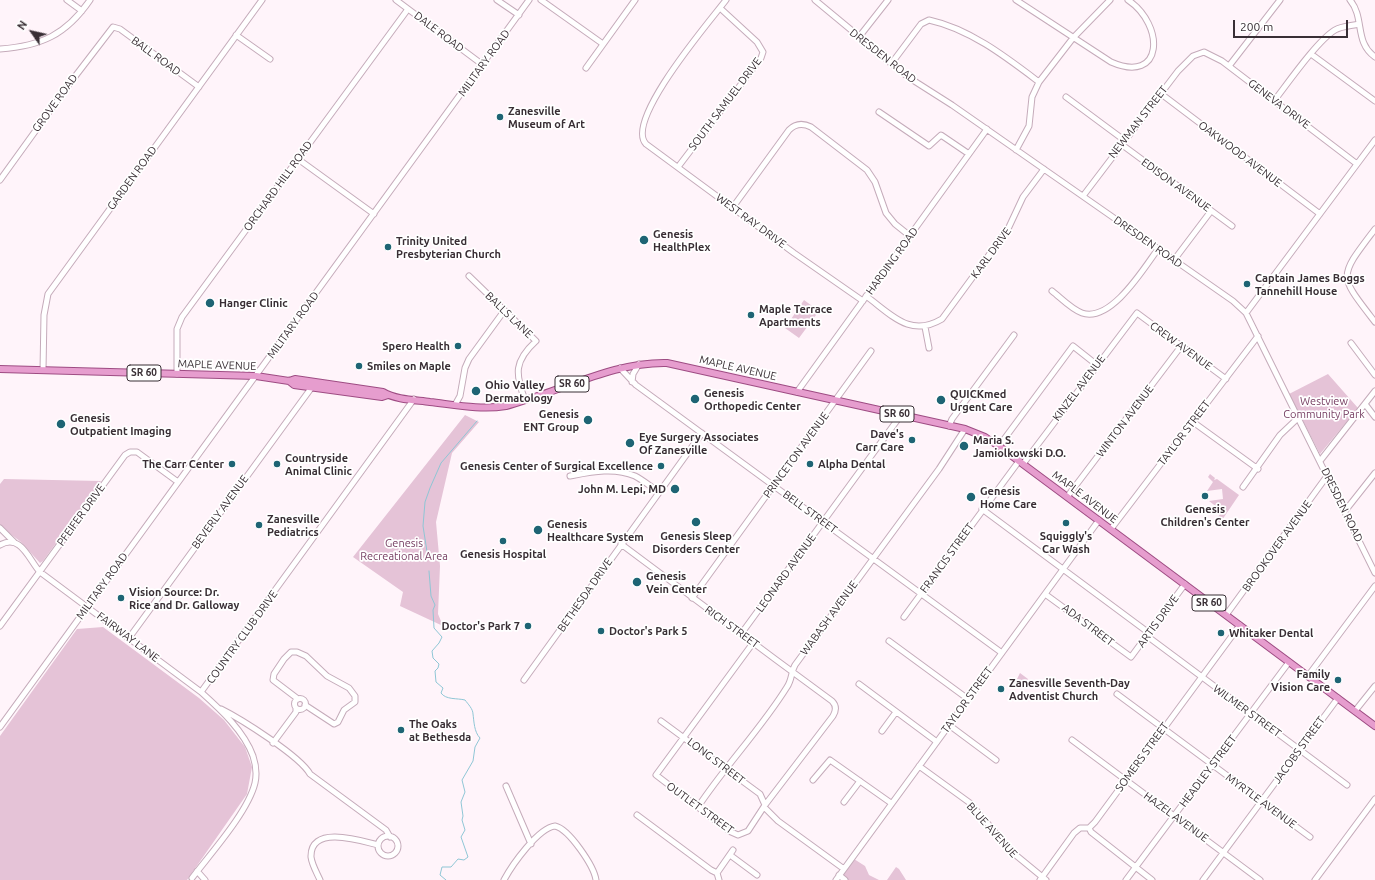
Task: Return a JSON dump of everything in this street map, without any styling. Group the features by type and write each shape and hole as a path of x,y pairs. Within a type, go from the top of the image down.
{"main road":[{"name":"MAPLE AVENUE","path":"0,369 256,376 289,381 295,379 383,392 388,395 455,405 496,407 525,400 620,368 639,364 667,363 965,429 985,437 999,446 1375,726"},
{"name":"MAPLE AVENUE","path":"289,381 294,385 382,397 388,395"}],"street":[{"path":"67,0 82,11"},
{"path":"0,48 27,46 43,40 65,28 82,11 90,0"},
{"name":"GARDEN ROAD","path":"43,370 44,315 48,294 262,0"},
{"name":"DALE ROAD","path":"396,0 483,65"},
{"path":"496,0 518,15"},
{"name":"MILITARY ROAD","path":"0,727 530,0"},
{"path":"542,0 603,44"},
{"path":"586,68 635,0"},
{"path":"720,8 726,0"},
{"name":"DRESDEN ROAD","path":"815,0 908,78 937,94 1246,312 1374,570"},
{"path":"859,37 888,0"},
{"path":"1016,0 1111,62 1124,67 1138,66 1147,60 1153,52 1154,46 1153,31 1143,13 1128,0"},
{"path":"1016,150 1029,126 1032,97 1039,82 1073,38 1110,0"},
{"path":"1229,66 1280,0"},
{"path":"1350,0 1355,6 1364,46 1375,57"},
{"name":"WEST RAY DRIVE","path":"720,8 660,87 654,98 642,132 642,137 646,144 733,207 865,298"},
{"name":"SOUTH SAMUEL DRIVE","path":"678,167 761,58 763,52 757,42 720,8"},
{"name":"ORCHARD HILL ROAD","path":"177,374 177,329 179,323 408,9"},
{"path":"891,64 921,24 929,20 947,26 979,41 1006,57 1039,82"},
{"path":"1274,101 1311,54 1334,31 1359,24"},
{"name":"BALL ROAD","path":"113,28 120,29 199,86"},
{"name":"GROVE ROAD","path":"0,180 70,83 113,28"},
{"path":"236,35 270,59"},
{"name":"GENEVA DRIVE","path":"1198,53 1210,53 1229,66 1357,164"},
{"name":"NEWMAN STREET","path":"1082,196 1160,94 1189,59 1198,53"},
{"path":"1311,54 1375,101"},
{"name":"OAKWOOD AVENUE","path":"1160,94 1320,214"},
{"name":"EDISON AVENUE","path":"1066,97 1232,226"},
{"path":"879,112 929,146 942,135 969,154"},
{"path":"733,207 789,130 798,124 804,124 867,170 875,182 886,213 895,224 910,236"},
{"name":"HARDING ROAD","path":"797,392 987,130"},
{"path":"1246,312 1375,140"},
{"path":"298,159 374,214"},
{"name":"KARL DRIVE","path":"926,327 942,319 952,308 1011,225 1023,197 1044,169"},
{"path":"1174,260 1211,211"},
{"path":"1375,229 1350,263 1346,274 1351,291 1375,322"},
{"path":"1052,291 1083,313 1100,311 1120,298 1158,249"},
{"name":"BALLS LANE","path":"468,276 536,341 523,354 518,368 517,378 525,400"},
{"path":"865,298 902,322 910,325 926,327 929,348"},
{"path":"455,405 460,396 464,368 504,311"},
{"name":"CREW AVENUE","path":"1137,313 1226,378"},
{"name":"KINZEL AVENUE","path":"1021,462 1137,313"},
{"path":"949,426 952,419 1014,335"},
{"name":"TAYLOR STREET","path":"1111,529 1258,336"},
{"path":"1350,343 1375,375"},
{"name":"WINTON AVENUE","path":"1067,497 1182,345"},
{"path":"999,446 1073,346 1097,365"},
{"name":"PRINCETON AVENUE","path":"692,598 871,351"},
{"path":"632,382 633,374 639,364"},
{"name":"BELL STREET","path":"620,368 632,382 1002,653"},
{"name":"BEVERLY AVENUE","path":"129,638 312,387"},
{"path":"1320,461 1375,391"},
{"path":"460,396 465,406"},
{"name":"COUNTRY CLUB DRIVE","path":"192,878 244,807 254,787 256,776 255,764 248,746 218,708 201,692 414,399"},
{"path":"1365,404 1375,417"},
{"name":"LEONARD AVENUE","path":"742,634 901,415"},
{"path":"1243,487 1258,469 1280,435 1298,418"},
{"path":"1193,422 1258,469"},
{"name":"WABASH AVENUE","path":"698,807 788,687 791,681 791,672 959,441 965,429"},
{"name":"BETHESDA DRIVE","path":"524,680 702,433"},
{"name":"PFEIFER DRIVE","path":"0,626 125,455 130,452 137,452 178,482"},
{"name":"FRANCIS STREET","path":"904,616 982,509 1021,462"},
{"path":"570,476 602,471 623,473 639,478 659,492"},
{"path":"1345,510 1375,473"},
{"name":"BROOKOVER AVENUE","path":"1226,615 1327,476"},
{"name":"WILMER STREET","path":"982,509 1201,677 1347,785"},
{"name":"TAYLOR STREET","path":"836,880 1099,520"},
{"name":"FAIRWAY LANE","path":"0,528 14,542 26,551 40,572 201,692"},
{"path":"0,545 14,542"},
{"name":"RICH STREET","path":"621,544 791,672 832,700 836,709 834,714 765,806"},
{"name":"ARTIS DRIVE","path":"1131,657 1185,584"},
{"path":"1308,676 1375,586"},
{"name":"ADA STREET","path":"1045,594 1131,657"},
{"name":"SOMERS STREET","path":"1043,879 1074,833 1080,828 1089,828 1240,625"},
{"path":"889,641 968,699"},
{"path":"683,737 753,643"},
{"path":"291,652 306,656 327,676 349,688 356,696 354,702 344,710 338,722 334,724 305,705 304,700 298,699 273,680 274,674 284,659 291,652"},
{"name":"HEADLEY STREET","path":"1126,880 1289,662"},
{"path":"859,684 936,742"},
{"path":"1355,711 1375,686"},
{"name":"MYRTLE AVENUE","path":"1117,694 1310,837"},
{"name":"JACOBS STREET","path":"1203,880 1338,698"},
{"path":"273,743 296,712 294,703 298,699"},
{"path":"296,708 302,709 305,705"},
{"path":"218,708 237,717 273,743 306,768 310,774 386,830 390,837 398,842 398,849 394,854 382,852 378,845 338,836 321,840 313,848 311,858 320,880"},
{"path":"882,731 896,712"},
{"name":"LONG STREET","path":"662,721 760,794 765,806 778,821 844,869"},
{"path":"949,725 996,760"},
{"name":"OUTLET STREET","path":"683,737 656,775 732,834 745,834 765,806"},
{"name":"HAZEL AVENUE","path":"1072,740 1260,880"},
{"path":"813,780 830,760 891,803"},
{"name":"BLUE AVENUE","path":"919,766 970,803 1012,852 1043,879"},
{"path":"844,802 860,781"},
{"path":"506,786 531,844"},
{"path":"1315,880 1375,799"},
{"path":"637,815 717,873 719,880"},
{"path":"504,880 514,862 531,844 551,827 561,828 590,861 596,880"},
{"path":"1089,828 1091,832 1152,880"},
{"path":"378,845 382,839 390,837"},
{"path":"717,873 732,852 757,875"},
{"path":"197,871 205,880"},
{"path":"839,875 845,880"}],"green space":[{"path":"804,300 819,311 799,338 785,328"},
{"name":"Westview Community Park","path":"1328,374 1358,408 1320,454 1289,394"},
{"name":"Genesis Recreational Area","path":"465,415 479,422 452,453 436,522 440,566 438,614 443,626 400,606 403,592 353,557"},
{"path":"1210,474 1215,478 1214,480 1217,479 1239,495 1220,523 1216,520 1222,511 1209,501 1223,499 1222,489 1207,491 1213,482 1208,477"},
{"path":"4,479 101,481 43,561 40,563 21,542 0,526 0,484"},
{"path":"103,627 199,698 224,720 245,747 252,767 247,794 187,880 0,880 0,736 77,629"},
{"path":"1020,673 1028,679 1026,684 1023,682 1020,686 1015,683"},
{"path":"854,859 865,866 869,875 879,880 838,880"},
{"path":"896,867 899,869 906,880 887,880"}],"waterway":[{"path":"428,558 423,526 425,502 430,488 441,463 477,421"},
{"path":"429,571 431,596 435,605 433,610 434,628 442,637 432,651 433,658 439,664 435,671 436,682 443,688 441,693 443,695 449,698 465,700 469,705 473,712 475,730 480,738 475,747 473,761 462,780 465,792 461,802 463,816 462,820 465,830 461,837 468,857 464,860 458,859 451,867 442,867 440,875 446,880"}],"place":[{"name":"Zanesville Museum of Art","path":"500,117"},
{"name":"Genesis HealthPlex","path":"644,240"},
{"name":"Trinity United Presbyterian Church","path":"388,247"},
{"name":"Captain James Boggs Tannehill House","path":"1247,284"},
{"name":"Hanger Clinic","path":"210,303"},
{"name":"Maple Terrace Apartments","path":"751,315"},
{"name":"Spero Health","path":"458,346"},
{"name":"Smiles on Maple","path":"359,366"},
{"name":"Ohio Valley Dermatology","path":"476,391"},
{"name":"Genesis Orthopedic Center","path":"695,399"},
{"name":"QUICKmed Urgent Care","path":"941,400"},
{"name":"Genesis ENT Group","path":"588,420"},
{"name":"Genesis Outpatient Imaging","path":"61,424"},
{"name":"Dave's Carr Care","path":"912,440"},
{"name":"Eye Surgery Associates Of Zanesville","path":"630,443"},
{"name":"Maria S. Jamiolkowski D.O.","path":"964,446"},
{"name":"The Carr Center","path":"232,464"},
{"name":"Countryside Animal Clinic","path":"277,464"},
{"name":"Alpha Dental","path":"810,464"},
{"name":"Genesis Center of Surgical Excellence","path":"661,466"},
{"name":"John M. Lepi, MD","path":"675,489"},
{"name":"Genesis Children's Center","path":"1205,496"},
{"name":"Genesis Home Care","path":"971,497"},
{"name":"Genesis Sleep Disorders Center","path":"696,522"},
{"name":"Squiggly's Car Wash","path":"1066,523"},
{"name":"Zanesville Pediatrics","path":"259,525"},
{"name":"Genesis Healthcare System","path":"538,530"},
{"name":"Genesis Hospital","path":"503,541"},
{"name":"Genesis Vein Center","path":"637,582"},
{"name":"Vision Source: Dr. Rice and Dr. Galloway","path":"121,598"},
{"name":"Doctor's Park 7","path":"528,626"},
{"name":"Doctor's Park 5","path":"601,631"},
{"name":"Whitaker Dental","path":"1221,633"},
{"name":"Family Vision Care","path":"1338,680"},
{"name":"Zanesville Seventh-Day Adventist Church","path":"1001,689"},
{"name":"The Oaks at Bethesda","path":"401,730"}]}
